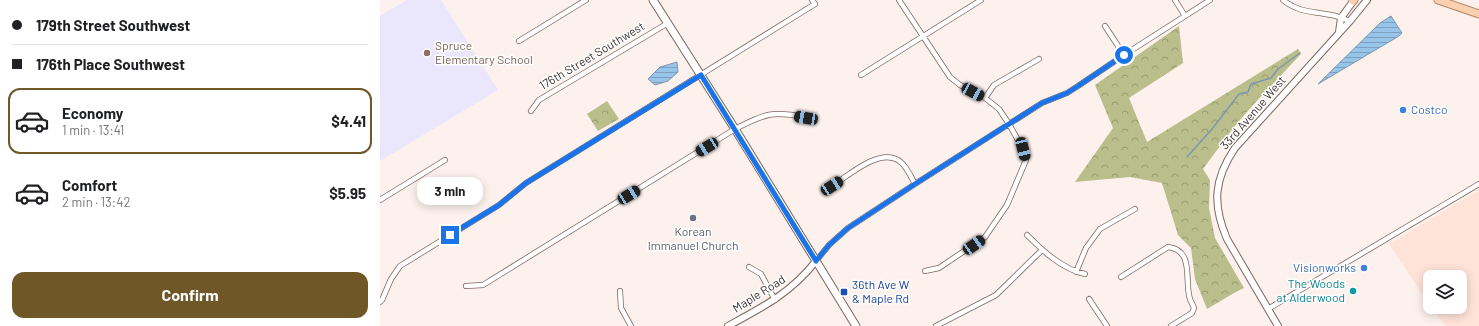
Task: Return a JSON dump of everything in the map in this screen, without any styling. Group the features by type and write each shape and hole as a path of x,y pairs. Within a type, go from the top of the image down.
{"main road":[{"path":"653,0 735,129 856,326"},
{"path":"1438,0 1479,14"}],"street":[{"path":"519,41 586,0"},
{"path":"899,0 946,73 953,80 985,98 999,109 1023,149 1026,160 1007,205 985,237 939,268 925,271"},
{"path":"861,75 923,38 981,0"},
{"path":"1176,0 1185,16"},
{"path":"816,261 829,245 848,228 1042,103 1067,93 1210,0"},
{"path":"1283,0 1290,6 1302,11 1332,15 1350,22"},
{"path":"1339,32 1341,18 1354,0"},
{"name":"33rd Avenue West","path":"1278,326 1227,239 1221,224 1217,207 1217,191 1220,175 1235,148 1339,32 1350,22 1367,0"},
{"path":"380,302 391,279 400,266 499,205 526,183 701,75 814,2"},
{"name":"176th Street Southwest","path":"531,111 539,100 668,23"},
{"path":"1105,26 1124,55"},
{"path":"985,98 994,85 1039,59"},
{"path":"466,286 483,285 735,129 759,117 782,113 806,118"},
{"path":"832,186 873,160 881,158 897,160 906,169 915,184"},
{"path":"380,200 445,160"},
{"path":"1268,309 1479,184"},
{"path":"1076,272 1086,248 1100,229 1135,210"},
{"path":"1027,235 1042,250 1076,272 1085,274"},
{"path":"1121,276 1168,247 1174,248 1180,252 1186,266 1189,299 1194,308 1192,313 1171,326"},
{"path":"936,326 996,295 1042,250"},
{"name":"Maple Road","path":"728,326 775,300 795,285 816,261"},
{"path":"749,267 761,274 775,300"},
{"path":"620,291 621,308 631,326"},
{"path":"1088,298 1107,326"}],"shaded area":[{"name":"Spruce Elementary School","path":"407,0 441,0 498,90 380,161 380,16"},
{"path":"1479,190 1479,326 1446,326 1437,314 1467,314 1467,270 1423,270 1423,295 1389,244"}],"green space":[{"path":"1179,26 1183,63 1129,98 1147,142 1298,49 1301,54 1234,127 1203,169 1210,180 1209,208 1215,238 1244,288 1207,309 1195,279 1191,248 1178,235 1162,183 1130,177 1075,182 1113,128 1095,85"},
{"path":"607,101 619,119 598,131 587,114"}],"water":[{"path":"1391,16 1402,33 1399,36 1318,84 1380,23"},
{"path":"677,62 678,72 668,81 655,85 648,79 660,67"}],"waterway":[{"path":"1187,157 1212,129 1239,94 1248,92 1251,84 1271,78 1278,69 1300,53"}],"place":[{"name":"Spruce Elementary School","path":"427,53"},
{"name":"Costco","path":"1403,110"},
{"name":"Korean Immanuel Church","path":"693,218"},
{"name":"Visionworks","path":"1364,268"},
{"name":"The Woods at Alderwood","path":"1353,291"},
{"name":"36th Ave W & Maple Rd","path":"844,292"}],"route":[{"path":"450,235 499,205 526,183 701,75 816,261 829,245 848,228 1042,103 1067,93 1124,55"}]}
